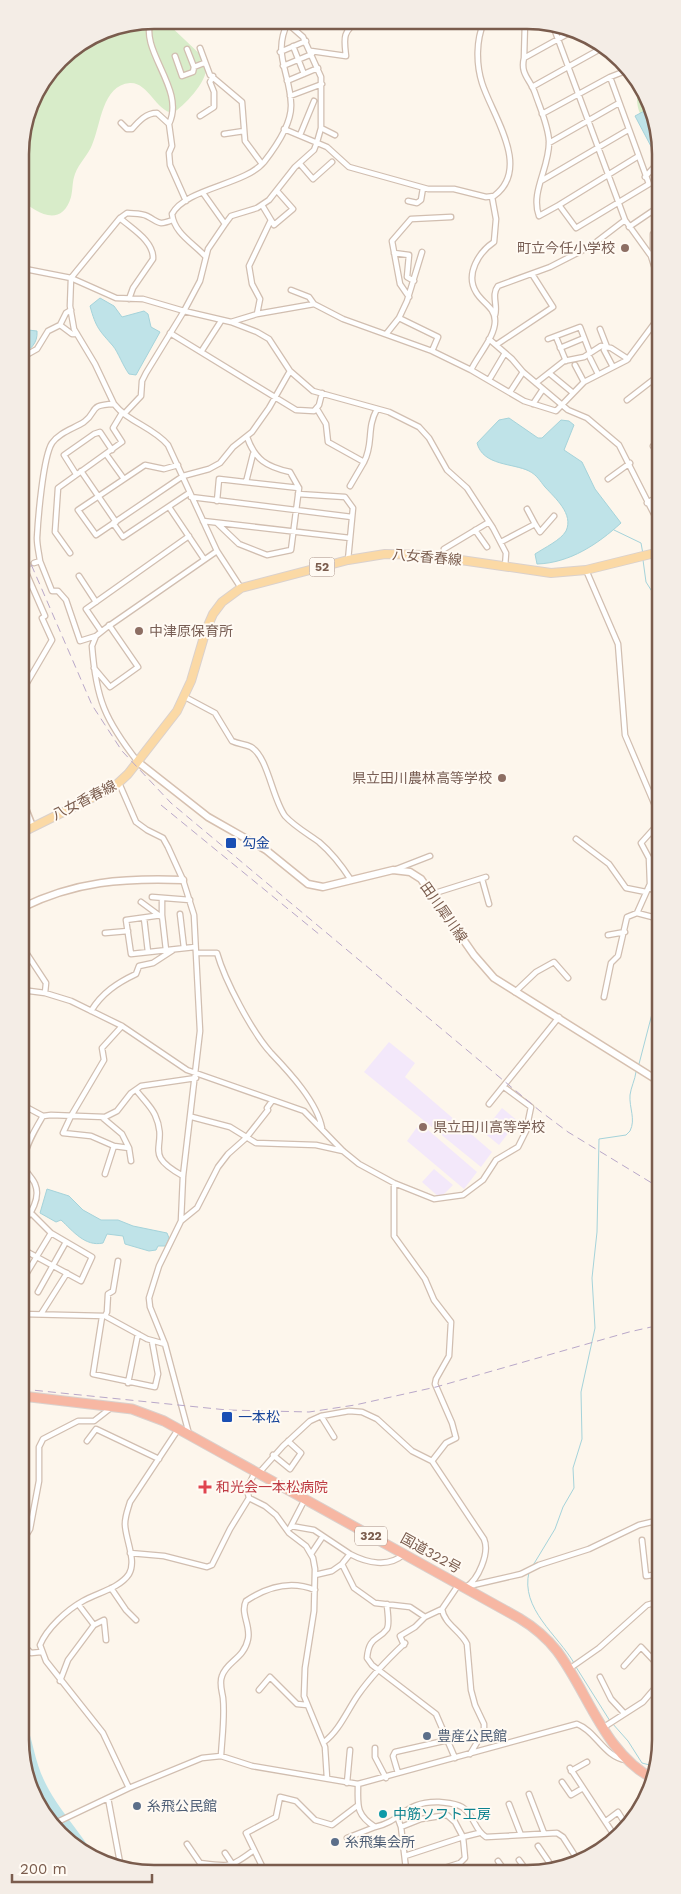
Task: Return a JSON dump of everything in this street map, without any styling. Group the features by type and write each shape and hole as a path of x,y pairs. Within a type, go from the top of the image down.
{"highway":[{"name":"国道322号","path":"29,1397 112,1406 148,1414 179,1428 462,1585 535,1628 572,1667 628,1760 648,1774"}],"main road":[{"name":"八女香春線","path":"29,828 119,783 138,762 168,725 185,697 206,630 213,614 222,602 241,588 348,560 385,554 411,554 551,573 586,570 652,554"},
{"name":"田川犀川線","path":"138,762 208,817 266,850 302,881 318,887 393,870 405,870 415,874 432,894 482,965 494,978 652,1077"},
{"path":"29,818 32,826"},
{"path":"29,905 64,890 83,885 142,878 183,880"}],"street":[{"path":"149,29 147,37 163,68 170,89 174,115 170,124 172,139 169,154 170,165 186,201"},
{"path":"205,256 192,242 180,235 172,220 172,214 175,208 186,201 250,172 262,164 284,128 292,105 280,52 285,29"},
{"path":"70,553 55,532 58,488 122,442 113,428 123,413 139,400 146,373 184,311 200,280 205,256 231,216 262,205 278,192 300,164 314,150 321,128 322,84 318,68 306,41 295,29"},
{"path":"283,66 311,53 346,56 344,37 350,29"},
{"path":"284,128 327,147 349,167 423,188 454,189 492,197 500,192 505,185 509,177 509,169 505,134 482,84 478,69 482,29"},
{"path":"525,29 522,70 532,87 547,127 549,142 535,201 539,216 637,157"},
{"path":"555,32 625,220 652,260"},
{"path":"524,58 567,35"},
{"path":"280,52 306,41"},
{"path":"293,46 304,74"},
{"path":"200,48 204,63 213,76 242,102 246,141 250,150 262,164"},
{"path":"175,56 182,76 193,72 194,67 187,49"},
{"path":"532,87 597,50"},
{"path":"194,67 204,63"},
{"path":"287,80 318,68"},
{"path":"542,114 579,93 622,72"},
{"path":"200,116 214,107 214,92 210,82 213,76"},
{"path":"559,205 576,228 649,184 637,157 610,77"},
{"path":"290,96 322,84"},
{"path":"300,135 313,103 322,109"},
{"path":"549,142 618,103"},
{"path":"121,124 127,129 132,129 143,118 151,113 157,113 170,124"},
{"path":"321,128 335,135"},
{"path":"541,181 628,130"},
{"path":"224,134 244,131"},
{"path":"300,164 314,179 332,162"},
{"path":"646,176 652,170"},
{"path":"408,201 417,203 420,200 423,188"},
{"path":"262,205 274,225 293,209 278,192"},
{"path":"203,193 225,224"},
{"path":"492,197 496,219 494,242 480,253 473,274 476,292 487,303 494,316"},
{"path":"629,227 652,211"},
{"path":"172,220 165,224 158,223 148,216 127,213 120,218 71,278 72,323 95,364 114,404 123,413 164,441 178,465 217,551 241,588"},
{"path":"408,297 400,284 398,262 392,241 411,219 451,217"},
{"path":"120,218 148,243 153,255 153,259 133,288 129,299"},
{"path":"257,314 260,299 252,284 249,266 271,220"},
{"path":"471,370 489,340 494,327 496,306 494,297 496,289 503,283 532,274 590,246 625,220"},
{"path":"387,333 399,318 414,281 422,252"},
{"path":"394,253 408,253 407,277 414,281"},
{"path":"29,270 71,278 107,295 129,299 143,299 221,321 231,322 257,332 269,339 290,370 313,391 377,409 419,427 429,438 447,470 467,488 489,522 506,553 504,567"},
{"path":"496,346 553,307 532,274"},
{"path":"291,290 309,297 314,304 343,318 432,351 533,404 556,411 572,392 584,382 628,359 652,326"},
{"path":"487,303 494,297"},
{"path":"231,322 257,314 314,304"},
{"path":"29,353 36,349 48,331 60,325 66,313 71,310"},
{"path":"399,318 438,337 432,351"},
{"path":"201,352 221,321"},
{"path":"60,325 72,334 77,334"},
{"path":"548,339 580,327 598,374"},
{"path":"600,329 613,367"},
{"path":"170,334 302,412 317,409"},
{"path":"556,336 566,361"},
{"path":"560,348 584,338"},
{"path":"489,340 543,389 563,405 586,418 619,444 630,463 652,512"},
{"path":"536,383 566,361 590,355 601,346 628,359"},
{"path":"489,380 505,353"},
{"path":"575,366 584,382"},
{"path":"178,465 164,470 147,464 78,510 96,535 183,476 215,466 246,437 276,398 290,370"},
{"path":"510,392 523,372"},
{"path":"549,373 572,392"},
{"path":"627,400 652,382"},
{"path":"533,404 543,389"},
{"path":"322,392 317,409 326,424 328,442 364,462"},
{"path":"96,636 80,641 66,600 58,592 52,591 40,561 38,531 47,459 51,445 63,433 85,421 98,405 114,404"},
{"path":"350,486 371,449 369,429 377,409"},
{"path":"76,474 64,455 94,434 100,432 112,450"},
{"path":"246,437 252,454 246,482"},
{"path":"106,454 124,479"},
{"path":"217,522 239,544 267,555 291,550 299,488 290,472 273,468 252,454"},
{"path":"608,479 630,463"},
{"path":"81,471 124,537 168,507 190,495 217,501 352,517"},
{"path":"217,501 219,480 299,488"},
{"path":"298,494 345,497 353,508 348,560"},
{"path":"647,504 652,501"},
{"path":"168,507 204,559"},
{"path":"527,509 540,532 554,516"},
{"path":"203,521 350,538"},
{"path":"444,549 489,522"},
{"path":"501,542 535,524"},
{"path":"476,530 487,547"},
{"path":"101,631 86,609 188,536"},
{"path":"138,762 120,739 102,704 94,682 92,646 96,636 101,631 217,551"},
{"path":"34,563 40,561"},
{"path":"586,570 618,644 624,735 652,799"},
{"path":"29,575 52,640 29,679"},
{"path":"79,576 96,602"},
{"path":"94,667 110,688 138,667 109,625"},
{"path":"185,697 215,713 232,741 256,751 278,805 287,818 321,844 341,863 352,880"},
{"path":"119,783 136,822 146,830 163,838 183,880 194,915 200,1032 192,1117 183,1176 181,1222"},
{"path":"652,831 641,843 652,867"},
{"path":"576,839 609,864 626,888 652,890"},
{"path":"393,870 430,856"},
{"path":"432,894 484,878 489,904"},
{"path":"637,913 652,881"},
{"path":"152,897 190,900"},
{"path":"162,898 161,916 166,950"},
{"path":"141,902 161,916"},
{"path":"604,997 611,963 618,956 627,917 637,913 652,917"},
{"path":"180,914 184,948"},
{"path":"161,916 126,920 131,954 195,947"},
{"path":"144,918 148,952"},
{"path":"106,933 128,931"},
{"path":"608,935 625,932"},
{"path":"91,1011 97,1001 117,982 136,974 139,966 153,963 174,949"},
{"path":"196,953 218,953 222,971 254,1027 271,1053 296,1079 319,1115 322,1128"},
{"path":"29,956 46,983 45,993"},
{"path":"515,992 536,972 554,962 568,978"},
{"path":"29,991 71,1000 122,1026 196,1075 304,1111 343,1151 359,1164 394,1184 434,1199 463,1195 483,1180 496,1160 518,1147 526,1131 531,1107 504,1087"},
{"path":"489,1104 559,1018"},
{"path":"122,1026 102,1048 104,1060 71,1116 64,1133 91,1136 114,1146 129,1148"},
{"path":"29,1109 43,1116 102,1117 117,1111 131,1093 141,1086 196,1075"},
{"path":"136,1090 155,1116 160,1158 164,1166 183,1176"},
{"path":"189,1434 165,1344 150,1307 150,1298 159,1266 181,1222 196,1208 218,1167 228,1154 246,1138 268,1110 267,1108 272,1101"},
{"path":"29,1148 43,1116"},
{"path":"102,1117 122,1134 129,1148 131,1161"},
{"path":"192,1117 230,1127 246,1138 266,1145 316,1145 343,1151"},
{"path":"105,1174 114,1146"},
{"path":"29,1177 35,1183 37,1192 32,1214 29,1217"},
{"path":"394,1184 394,1236 426,1279 434,1300 450,1322 449,1356 435,1384 452,1423 456,1438 446,1443 432,1461"},
{"path":"29,1253 81,1280 92,1257 51,1233 32,1214"},
{"path":"29,1270 51,1233"},
{"path":"38,1292 66,1242"},
{"path":"118,1262 103,1316 93,1374 128,1383 155,1387 158,1374 152,1340"},
{"path":"41,1314 67,1273"},
{"path":"29,1314 103,1316 138,1334 165,1344"},
{"path":"128,1383 138,1334"},
{"path":"29,1531 39,1481 39,1447 43,1439 78,1421 94,1421 112,1406"},
{"path":"130,1553 164,1556 210,1566 214,1563 230,1529 249,1498 247,1489 257,1472 306,1424 321,1416 349,1411 369,1415 377,1419 412,1451 432,1461 486,1546 474,1582 462,1585 442,1609 425,1616 416,1627 400,1636 404,1644 378,1670 358,1694 331,1737 324,1742"},
{"path":"321,1416 334,1437"},
{"path":"88,1441 96,1428 159,1459"},
{"path":"129,1788 103,1733 60,1681 41,1652 40,1645 45,1636 78,1604 111,1588 129,1574 132,1567 125,1526 126,1512 130,1502 179,1428"},
{"path":"273,1455 290,1469 301,1453 288,1441"},
{"path":"249,1498 269,1508 288,1532 312,1554 315,1575 314,1611 305,1668 307,1705 324,1742 327,1778"},
{"path":"288,1532 305,1499"},
{"path":"462,1585 526,1572 576,1554 639,1525 652,1522"},
{"path":"291,1526 305,1527 362,1560 382,1563 397,1560 404,1554"},
{"path":"312,1554 323,1536"},
{"path":"642,1540 646,1576 652,1575"},
{"path":"315,1575 332,1571 342,1564 350,1554"},
{"path":"342,1564 354,1588 375,1603 410,1607 425,1616"},
{"path":"221,1756 223,1711 221,1678 227,1667 239,1658 247,1643 249,1630 244,1612 245,1604 250,1598 282,1585 298,1584 314,1590"},
{"path":"111,1588 126,1610 136,1620"},
{"path":"572,1667 599,1648 647,1605 652,1603"},
{"path":"78,1604 94,1625"},
{"path":"387,1604 386,1629 372,1640 368,1654 369,1661 436,1714 455,1758"},
{"path":"442,1609 443,1616 467,1644 474,1705 484,1724 484,1731 470,1754"},
{"path":"60,1681 68,1660 94,1625 104,1620 106,1640"},
{"path":"624,1666 641,1647 652,1659"},
{"path":"29,1651 31,1653 41,1652"},
{"path":"259,1690 270,1677 297,1704 307,1705"},
{"path":"600,1677 611,1699 624,1713"},
{"path":"606,1726 643,1702 652,1692"},
{"path":"59,1822 129,1788 190,1762 221,1756 252,1766 358,1784 386,1778 398,1773 577,1724 583,1726 603,1748 618,1759 628,1760"},
{"path":"398,1773 393,1756 395,1752 448,1740"},
{"path":"374,1748 375,1757 386,1778"},
{"path":"347,1783 350,1750"},
{"path":"588,1762 570,1770 612,1832"},
{"path":"562,1782 571,1795 583,1788"},
{"path":"358,1784 357,1806 360,1812 375,1827"},
{"path":"529,1794 544,1833"},
{"path":"262,1865 246,1833 276,1817 280,1797 296,1801 315,1820 332,1825 357,1806"},
{"path":"108,1798 121,1861"},
{"path":"347,1838 397,1816 413,1805 427,1802 452,1803 462,1807 471,1816 479,1833 486,1837 557,1833 563,1837 575,1856"},
{"path":"509,1804 521,1835"},
{"path":"606,1821 618,1812 623,1820"},
{"path":"401,1827 420,1819 447,1815 455,1822 463,1837 465,1858 460,1863 454,1865"},
{"path":"397,1816 401,1827 406,1865"},
{"path":"405,1856 479,1833"},
{"path":"187,1844 200,1863 233,1865 254,1850"},
{"path":"538,1846 549,1863"},
{"path":"225,1853 233,1865"},
{"path":"519,1860 523,1865"},
{"path":"498,1861 501,1865"}],"shaded area":[{"path":"389,1042 415,1063 405,1077 492,1152 481,1167 364,1072"},
{"path":"502,1108 518,1121 499,1145 483,1132"},
{"path":"420,1123 477,1172 464,1189 407,1141"},
{"path":"434,1169 453,1185 440,1198 422,1182"}],"green space":[{"path":"173,29 205,59 207,66 202,81 191,97 173,113 162,107 142,87 130,83 121,85 108,98 104,107 92,145 75,174 71,197 67,207 55,215 48,215 29,206 30,137 38,106 50,84 71,60 91,45 106,38 129,31"},
{"path":"637,93 649,125 640,113"}],"water":[{"path":"645,111 650,129 652,148 635,116"},
{"path":"100,298 114,306 122,317 144,311 148,314 151,327 160,332 136,375 129,374 115,349 96,324 90,306"},
{"path":"29,330 37,331 35,343 30,348"},
{"path":"509,418 538,438 542,438 561,420 569,421 574,425 564,450 582,462 595,489 621,523 583,551 561,560 537,564 535,554 564,534 568,525 568,518 558,501 534,474 522,468 492,460 480,450 477,443 499,420"},
{"path":"47,1189 69,1196 83,1210 101,1220 118,1220 133,1226 167,1233 169,1238 166,1246 158,1246 156,1250 149,1251 125,1244 123,1236 107,1234 103,1243 91,1243 75,1233 61,1220 56,1222 40,1213"}],"waterway":[{"path":"614,530 641,543 643,554"},
{"path":"643,560 646,582 652,591"},
{"path":"639,1064 652,1014"},
{"path":"532,1567 555,1529 563,1507 574,1488 573,1468 582,1439 581,1392 595,1328 592,1278 597,1232 599,1139 626,1135 630,1131 632,1127 630,1095 636,1072"},
{"path":"529,1572 530,1598 535,1610 574,1663"},
{"path":"576,1667 610,1721"},
{"path":"612,1723 628,1741 642,1763 650,1765"},
{"path":"30,1752 43,1789 77,1838"}],"tunnel":[{"path":"29,566 34,563"}],"railway":[{"path":"29,559 92,705 122,751 171,803 540,1111 568,1132 652,1183"},
{"path":"161,805 320,935"},
{"path":"29,1390 227,1410 309,1412 355,1405 436,1387 652,1327"}],"place":[{"name":"町立今任小学校","path":"625,248"},
{"name":"中津原保育所","path":"139,631"},
{"name":"県立田川農林高等学校","path":"502,778"},
{"name":"勾金","path":"231,843"},
{"name":"県立田川高等学校","path":"423,1127"},
{"name":"一本松","path":"227,1417"},
{"name":"和光会一本松病院","path":"205,1487"},
{"name":"豊産公民館","path":"427,1736"},
{"name":"糸飛公民館","path":"137,1806"},
{"name":"中筋ソフト工房","path":"383,1814"},
{"name":"糸飛集会所","path":"335,1842"}]}
